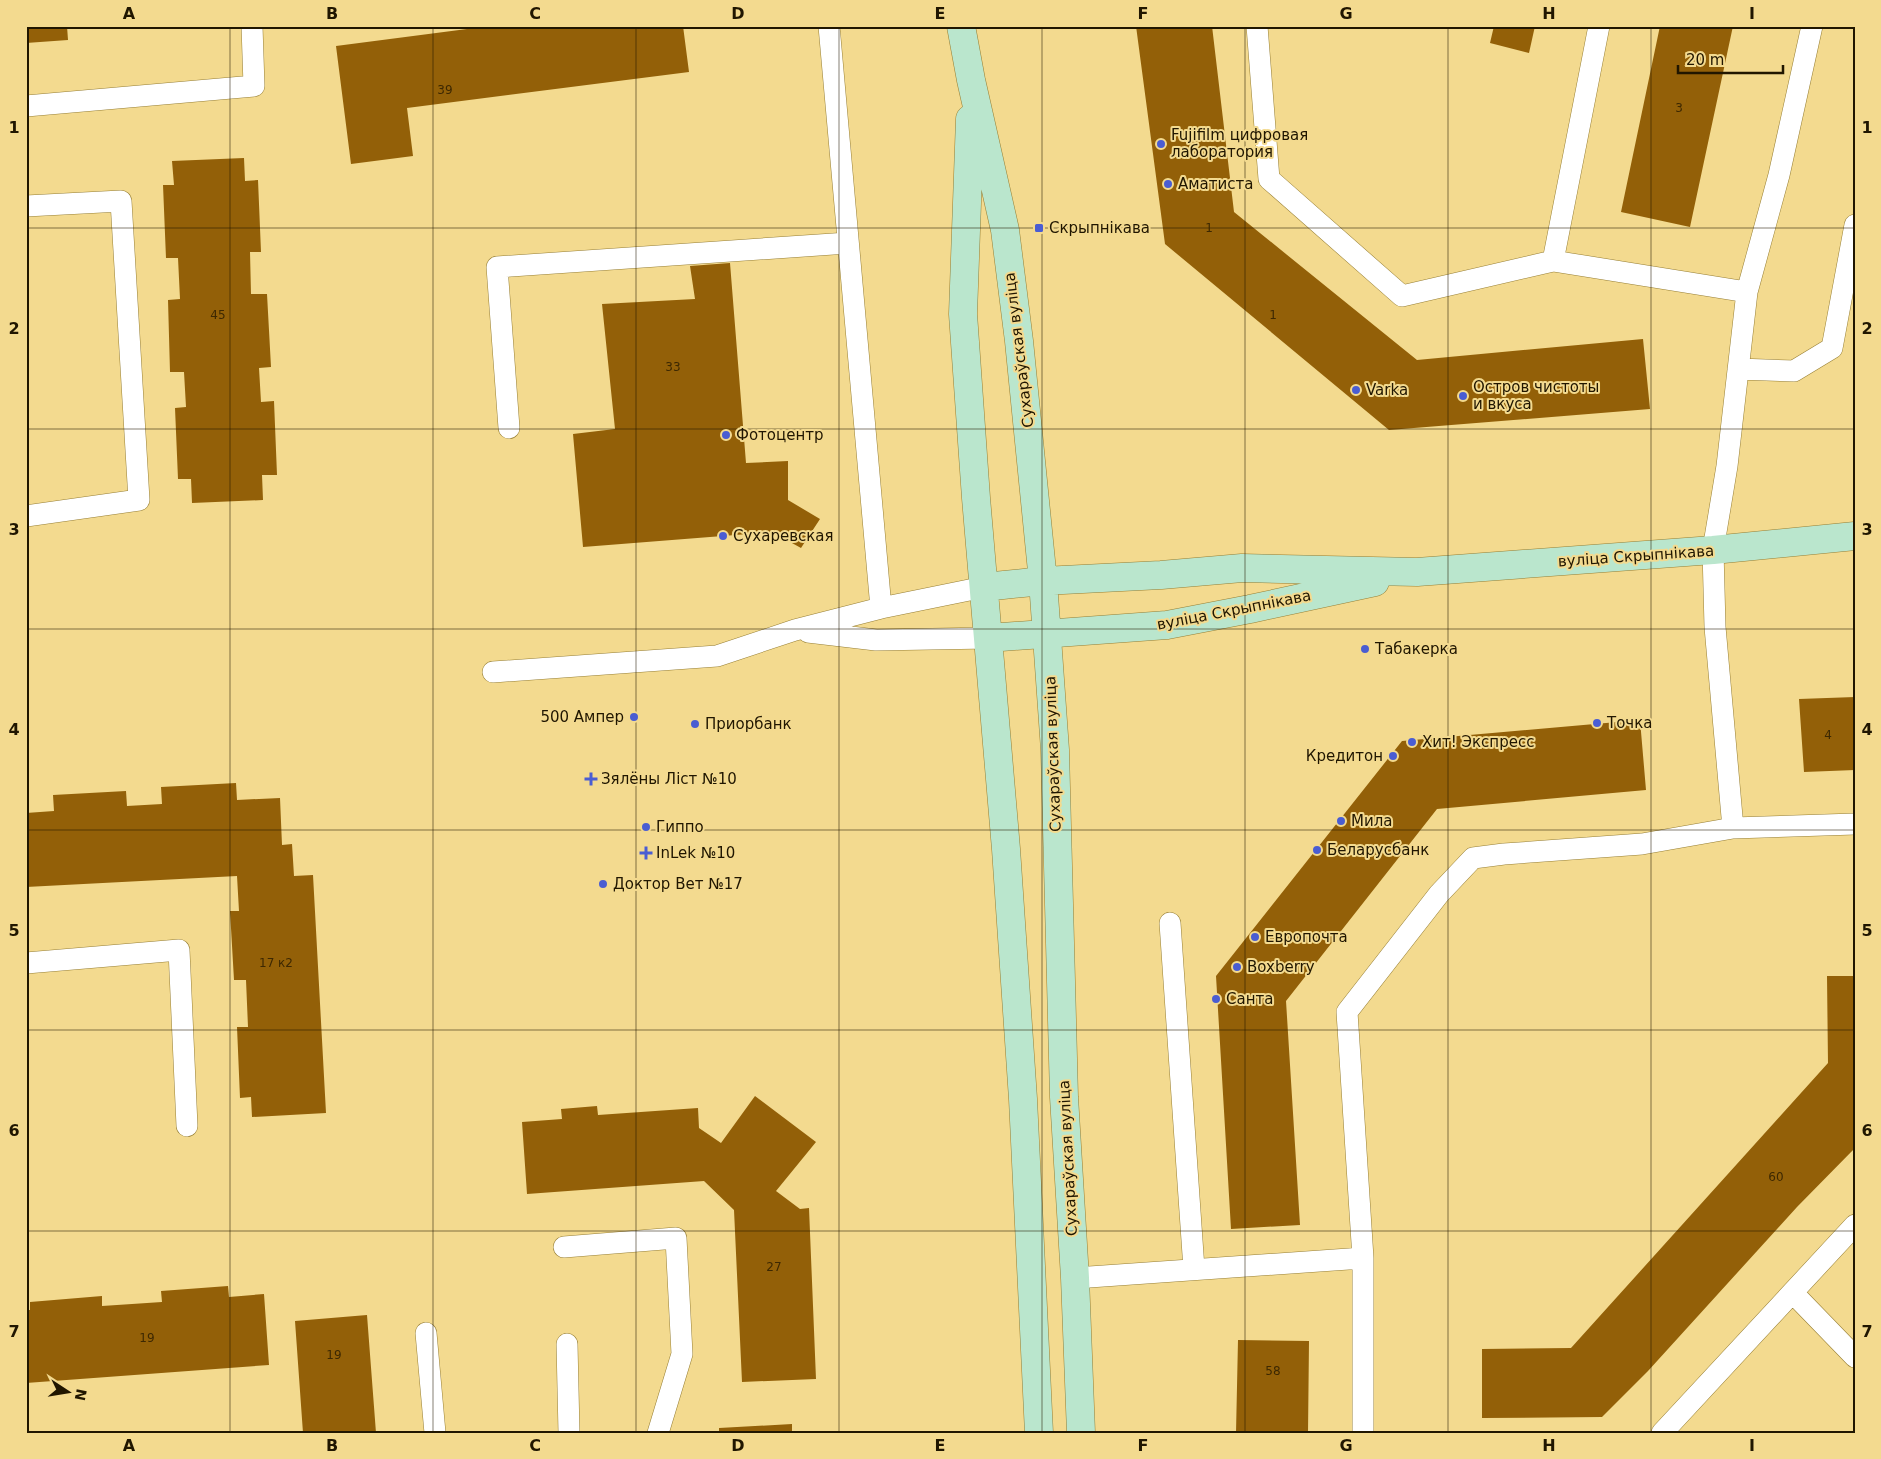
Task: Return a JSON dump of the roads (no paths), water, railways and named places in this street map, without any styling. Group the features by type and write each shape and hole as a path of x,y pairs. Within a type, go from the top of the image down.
{"main road":[{"name":"Сухараўская вуліца","path":"961,26 1004,230 1019,341 1043,580 1055,750 1064,1097 1081,1433"},
{"name":"Сухараўская вуліца","path":"971,80 963,314 988,638 1000,763 1023,1099 1039,1433"},
{"name":"вуліца Скрыпнікава","path":"984,587 1043,580 1161,575 1242,568 1418,572 1713,550 1855,536"},
{"name":"вуліца Скрыпнікава","path":"988,638 1167,625 1418,572"}],"lane":[{"path":"26,106 254,86 252,26"},
{"path":"829,26 881,608"},
{"path":"1257,26 1270,179 1402,296 1553,260 1747,292"},
{"path":"1553,260 1599,26"},
{"path":"1733,828 1715,627 1713,550 1727,466 1747,292 1779,175 1812,26"},
{"path":"26,206 121,201 139,500 26,516"},
{"path":"1738,368 1794,371 1832,348 1855,225"},
{"path":"509,428 496,267 848,243"},
{"path":"493,672 718,656 795,630 881,608 984,587"},
{"path":"795,630 876,640 988,638"},
{"path":"1363,1433 1364,1258 1346,1012 1439,894 1473,858 1642,844 1733,828 1855,824"},
{"path":"1170,923 1194,1269"},
{"path":"26,963 179,950 187,1126"},
{"path":"1662,1433 1855,1225"},
{"path":"564,1247 676,1238 682,1354 658,1433"},
{"path":"1074,1278 1364,1258"},
{"path":"1793,1293 1855,1357"},
{"path":"426,1333 435,1433"},
{"path":"567,1344 569,1433"}],"place":[{"name":"Fujifilm цифровая лаборатория","path":"1161,144"},
{"name":"Аматиста","path":"1168,184"},
{"name":"Скрыпнікава","path":"1039,228"},
{"name":"Varka","path":"1356,390"},
{"name":"Остров чистоты и вкуса","path":"1463,396"},
{"name":"Фотоцентр","path":"726,435"},
{"name":"Сухаревская","path":"723,536"},
{"name":"Табакерка","path":"1365,649"},
{"name":"500 Ампер","path":"634,717"},
{"name":"Точка","path":"1597,723"},
{"name":"Приорбанк","path":"695,724"},
{"name":"Хит! Экспресс","path":"1412,742"},
{"name":"Кредитон","path":"1393,756"},
{"name":"Зялёны Ліст №10","path":"591,779"},
{"name":"Мила","path":"1341,821"},
{"name":"Гиппо","path":"646,827"},
{"name":"Беларусбанк","path":"1317,850"},
{"name":"InLek №10","path":"646,853"},
{"name":"Доктор Вет №17","path":"603,884"},
{"name":"Европочта","path":"1255,937"},
{"name":"Boxberry","path":"1237,967"},
{"name":"Санта","path":"1216,999"}]}
